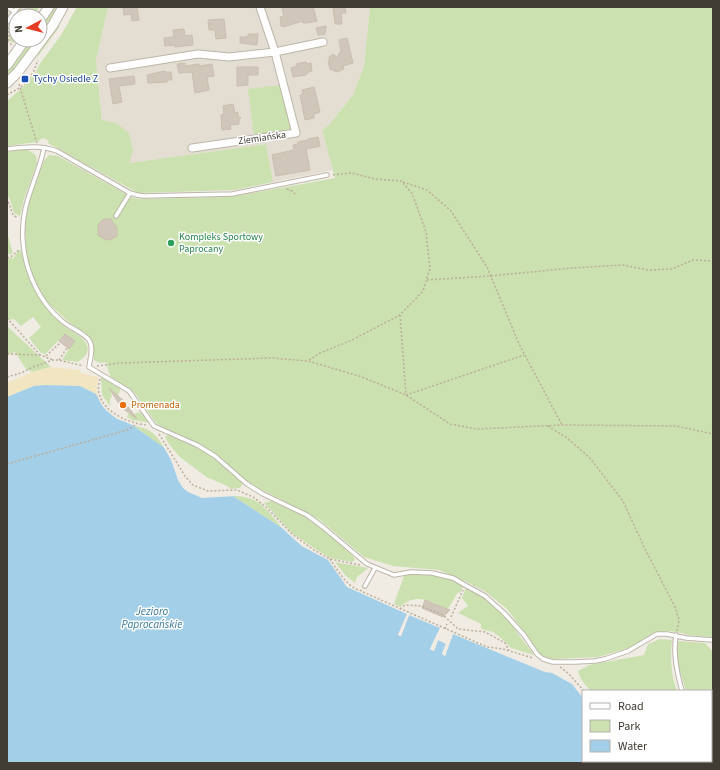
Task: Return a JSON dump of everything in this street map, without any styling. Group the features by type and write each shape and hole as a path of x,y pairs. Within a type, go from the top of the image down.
{"street":[{"path":"7,83 18,72 53,24 63,7"},
{"name":"Ziemiańska","path":"192,148 296,133 276,52 260,7"},
{"path":"110,68 198,54 230,57 276,52 323,42"},
{"path":"7,64 19,48"}],"lane":[{"path":"7,149 31,146 57,151 130,193 144,196 232,194 327,175"},
{"path":"44,148 22,221 24,252 28,271 45,302 62,321 90,340 91,347 89,367 129,391 154,426 197,445 215,456 247,484 263,494 307,515 375,568 394,575 412,572 432,572 452,578 485,596 504,612 524,635 537,654 543,659 553,662 595,661 628,651 658,634 713,640"},
{"path":"116,216 130,193"},
{"path":"365,586 375,568"},
{"path":"676,635 674,656 682,690"}],"path":[{"path":"19,84 38,147"},
{"path":"327,175 352,173 375,179 401,181 427,190 451,211 487,267 524,355 562,425"},
{"path":"308,361 320,353 352,340 400,315 423,291 430,268 426,232 412,193 401,181"},
{"path":"287,189 295,194"},
{"path":"7,198 10,208"},
{"path":"7,258 12,256 17,250"},
{"path":"426,280 624,265 648,270 672,269 693,260 713,261"},
{"path":"400,315 406,395"},
{"path":"7,318 8,321 40,355"},
{"path":"46,356 60,342"},
{"path":"59,360 67,348"},
{"path":"7,354 40,355 46,356 52,360"},
{"path":"406,395 524,355"},
{"path":"7,377 21,373 52,360 59,360 89,367 120,363 272,358 308,361 359,376 406,395 450,424 459,426 477,429 562,425 676,426 713,434"},
{"path":"102,375 99,382 101,401 110,411 122,418 137,424 154,426 184,476 193,485 208,491 237,490 253,497 266,507 292,534 330,559 357,565 368,564"},
{"path":"7,464 127,430 137,424"},
{"path":"548,426 566,438 590,458 623,501 644,547 675,607 679,620 676,635"},
{"path":"330,559 344,579 358,590 487,647 509,650 537,659 543,659"},
{"path":"451,617 465,585"},
{"path":"363,592 365,586"},
{"path":"400,609 405,605 421,606 443,615 458,629 485,632 505,644 509,650"},
{"path":"445,629 447,624"},
{"path":"568,673 583,690"}],"shaded area":[{"path":"7,7 33,7 8,8 7,41"},
{"path":"108,7 370,7 364,66 353,95 329,125 322,130 333,170 273,182 266,144 107,166 96,60"}],"green space":[{"path":"53,7 58,7 48,23 48,16"},
{"path":"77,7 108,7 96,60 102,120 116,123 129,133 133,151 129,163 266,144 273,182 235,190 138,193 48,143 49,141 43,138 37,142 7,146 7,101 22,88 36,72 39,65 61,35"},
{"path":"370,7 713,7 713,637 688,635 670,631 652,634 640,643 629,648 598,657 553,659 539,654 507,609 486,592 439,570 393,566 364,557 320,520 247,482 216,454 156,423 134,392 111,377 106,362 100,363 94,360 93,344 91,340 57,311 40,291 34,279 27,255 25,229 31,193 44,161 49,155 58,156 131,197 139,199 219,197 247,194 335,178 322,130 329,125 353,95 364,66"},
{"path":"58,25 60,26 48,42 48,39"},
{"path":"26,48 31,48 7,77 7,71"},
{"path":"42,48 44,48 36,59"},
{"path":"281,85 293,127 289,132 254,137 248,89"},
{"path":"28,150 33,153 36,156 37,163 24,199 20,216 14,213 9,197 7,197 7,152"},
{"path":"7,232 13,253 7,255"},
{"path":"21,250 26,271 41,301 55,318 79,336 87,345 87,353 78,362 62,360 74,341 65,334 45,354 41,353 29,338 41,327 33,317 21,326 14,319 7,320 7,259 11,257 13,259 18,251"},
{"path":"7,326 51,367 32,372 26,369 15,352 7,355"},
{"path":"101,377 121,388 118,395 110,389 112,396 110,399 110,406 102,395"},
{"path":"140,412 150,423 132,420 127,417 129,413 134,416 134,414"},
{"path":"135,427 149,430 159,439 164,448"},
{"path":"168,435 196,447 215,459 243,483 240,488 231,489 208,478 196,470 168,443 165,437"},
{"path":"233,496 241,496 255,501 272,515 282,528"},
{"path":"271,501 306,517 324,530 353,556 355,560 352,562 330,558 292,533 264,503"},
{"path":"335,562 368,568 357,577 355,583 345,575"},
{"path":"412,574 439,576 464,585 448,609 423,599 406,602 400,607 394,604 404,576"},
{"path":"466,587 482,595 504,615 534,655 511,648 493,632 481,629 481,624 458,613 468,606 462,598"},
{"path":"660,639 672,640 671,653 673,679 677,690 590,690 580,677 578,671 589,665 644,655 648,644"},
{"path":"677,641 705,643 713,652 712,708 712,690 686,690 677,661"}],"sand":[{"path":"51,367 80,370 81,373 98,377 97,392 100,402 96,394 80,386 34,386 7,397 7,383 32,372"}],"water":[{"name":"Jezioro Paprocańskie","path":"34,386 80,386 96,394 103,407 112,415 132,425 233,496 282,528 302,546 328,560 347,587 407,614 398,635 401,636 409,615 440,628 430,649 434,651 438,640 446,644 442,654 445,656 453,634 545,672 552,673 572,684 582,697 582,762 629,763 7,763 7,397"}],"pier":[{"path":"97,392 108,410 118,417 137,426 117,419 107,411 100,402"},
{"path":"162,444 208,478 214,480 236,496 202,498 188,492 183,488 178,480 171,460"},
{"path":"285,531 303,545 328,560 302,546"},
{"path":"407,614 409,615 401,636 398,635"},
{"path":"440,628 442,629 437,639 448,643 451,633 453,634 445,656 442,654 446,643 438,640 434,651 430,649"}],"building":[{"path":"123,7 137,7 139,20 132,21 131,14 124,15"},
{"path":"313,7 317,21 303,23 303,21 283,27 280,25 280,17 284,16 282,8"},
{"path":"333,7 345,7 346,13 341,13 342,24 335,24"},
{"path":"224,19 226,38 216,39 215,30 209,30 208,20"},
{"path":"326,26 325,34 318,35 316,28"},
{"path":"184,29 185,36 192,35 193,45 175,47 174,45 165,46 164,38 174,37 173,30"},
{"path":"248,34 258,34 257,45 240,43 240,37 248,37"},
{"path":"347,38 353,63 343,66 344,69 337,72 330,69 328,61 330,61 329,57 333,54 337,57 341,51 339,40"},
{"path":"306,62 307,64 311,63 312,71 308,72 306,75 293,77 291,68 297,66 296,64"},
{"path":"185,63 185,66 212,64 214,76 207,77 209,90 195,93 192,72 179,73 177,64"},
{"path":"237,67 258,67 258,75 248,75 248,85 237,86"},
{"path":"165,71 171,72 172,80 167,80 167,82 148,83 147,75"},
{"path":"134,76 135,84 119,86 122,102 113,104 109,79"},
{"path":"314,87 320,112 314,114 314,118 305,120 300,95 303,95 302,90"},
{"path":"233,104 235,113 238,112 238,116 241,118 239,120 239,124 230,125 231,129 222,130 221,115 224,114 223,106"},
{"path":"318,137 320,146 306,149 310,170 276,176 272,155 294,150 293,145 298,144 298,142"},
{"path":"111,219 117,228 117,236 106,240 98,235 98,225 102,220"},
{"path":"65,334 75,341 69,349 59,341"},
{"path":"109,388 124,401 137,419 121,407"},
{"path":"425,600 450,610 443,617 422,608"}],"place":[{"name":"Tychy Osiedle Z","path":"25,79"},
{"name":"Kompleks Sportowy Paprocany","path":"171,243"},
{"name":"Promenada","path":"123,405"}]}
